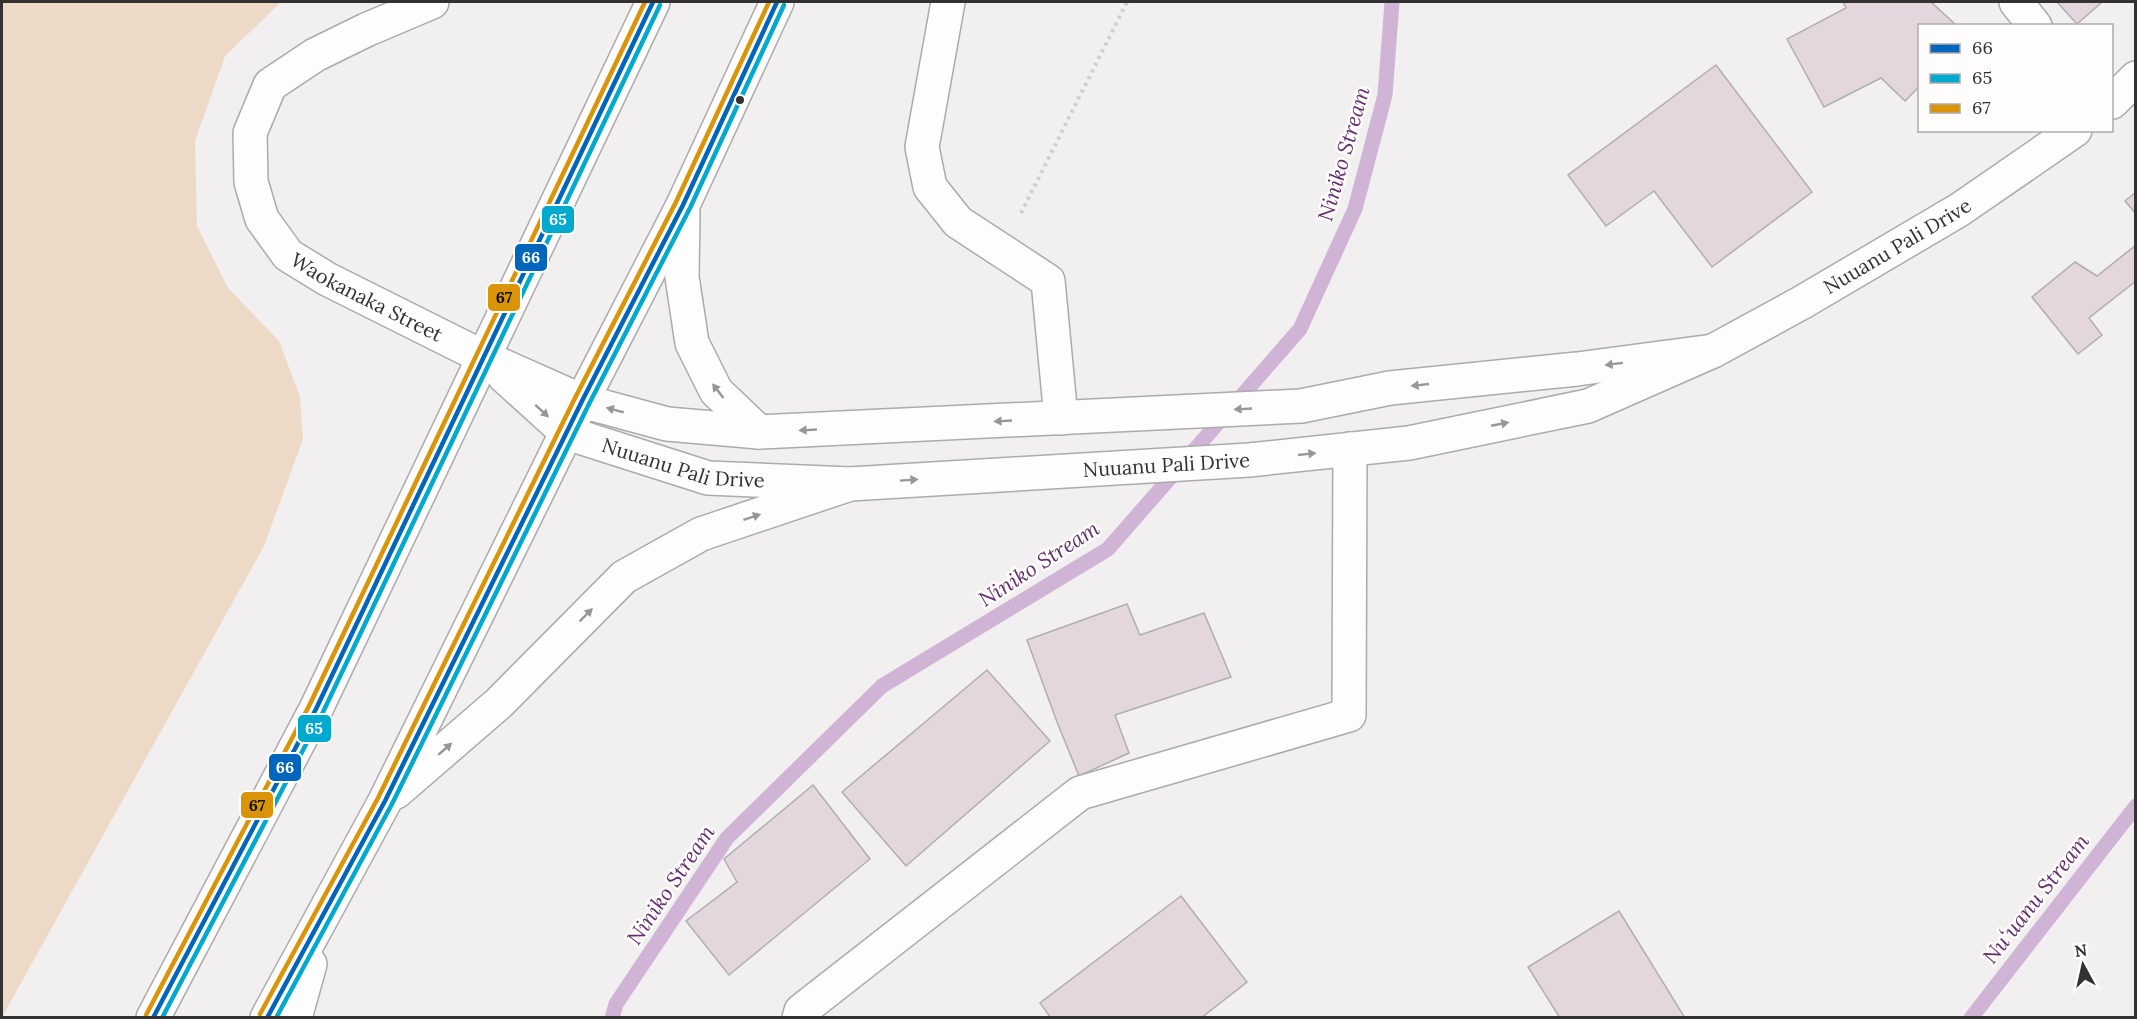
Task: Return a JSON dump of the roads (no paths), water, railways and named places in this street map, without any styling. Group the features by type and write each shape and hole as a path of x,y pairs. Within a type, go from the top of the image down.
{"main road":[{"name":"Waokanaka Street","path":"432,2 315,55 270,85 250,133 251,182 262,219 288,255 327,279 483,357"},
{"path":"153,1017 316,709 653,2"},
{"path":"267,1017 385,801 582,401 683,205 777,2"},
{"path":"948,2 922,147 930,187 958,222 1048,281 1061,418"},
{"path":"2016,2 2033,24"},
{"path":"2113,101 2136,78"},
{"name":"Nuuanu Pali Drive","path":"483,357 567,433 708,478 850,484 1249,460 1409,442 1588,406 1713,351 1801,303 1959,210 2072,132"},
{"path":"683,205 682,277 692,343 716,391 759,432"},
{"name":"Nuuanu Pali Drive","path":"483,357 582,401 667,424 759,432 1302,406 1390,388 1577,369 1713,351"},
{"path":"799,1017 801,1011 1080,793 1349,715 1350,449"},
{"path":"385,801 499,703 624,577 701,534 850,484"},
{"path":"295,1017 327,906"}],"waterway":[{"name":"Niniko Stream","path":"612,1018 616,1004 727,838 882,686 1108,549 1300,329 1355,209 1385,95 1392,2"},
{"name":"Nuʻuanu Stream","path":"1971,1018 2136,806"}]}
